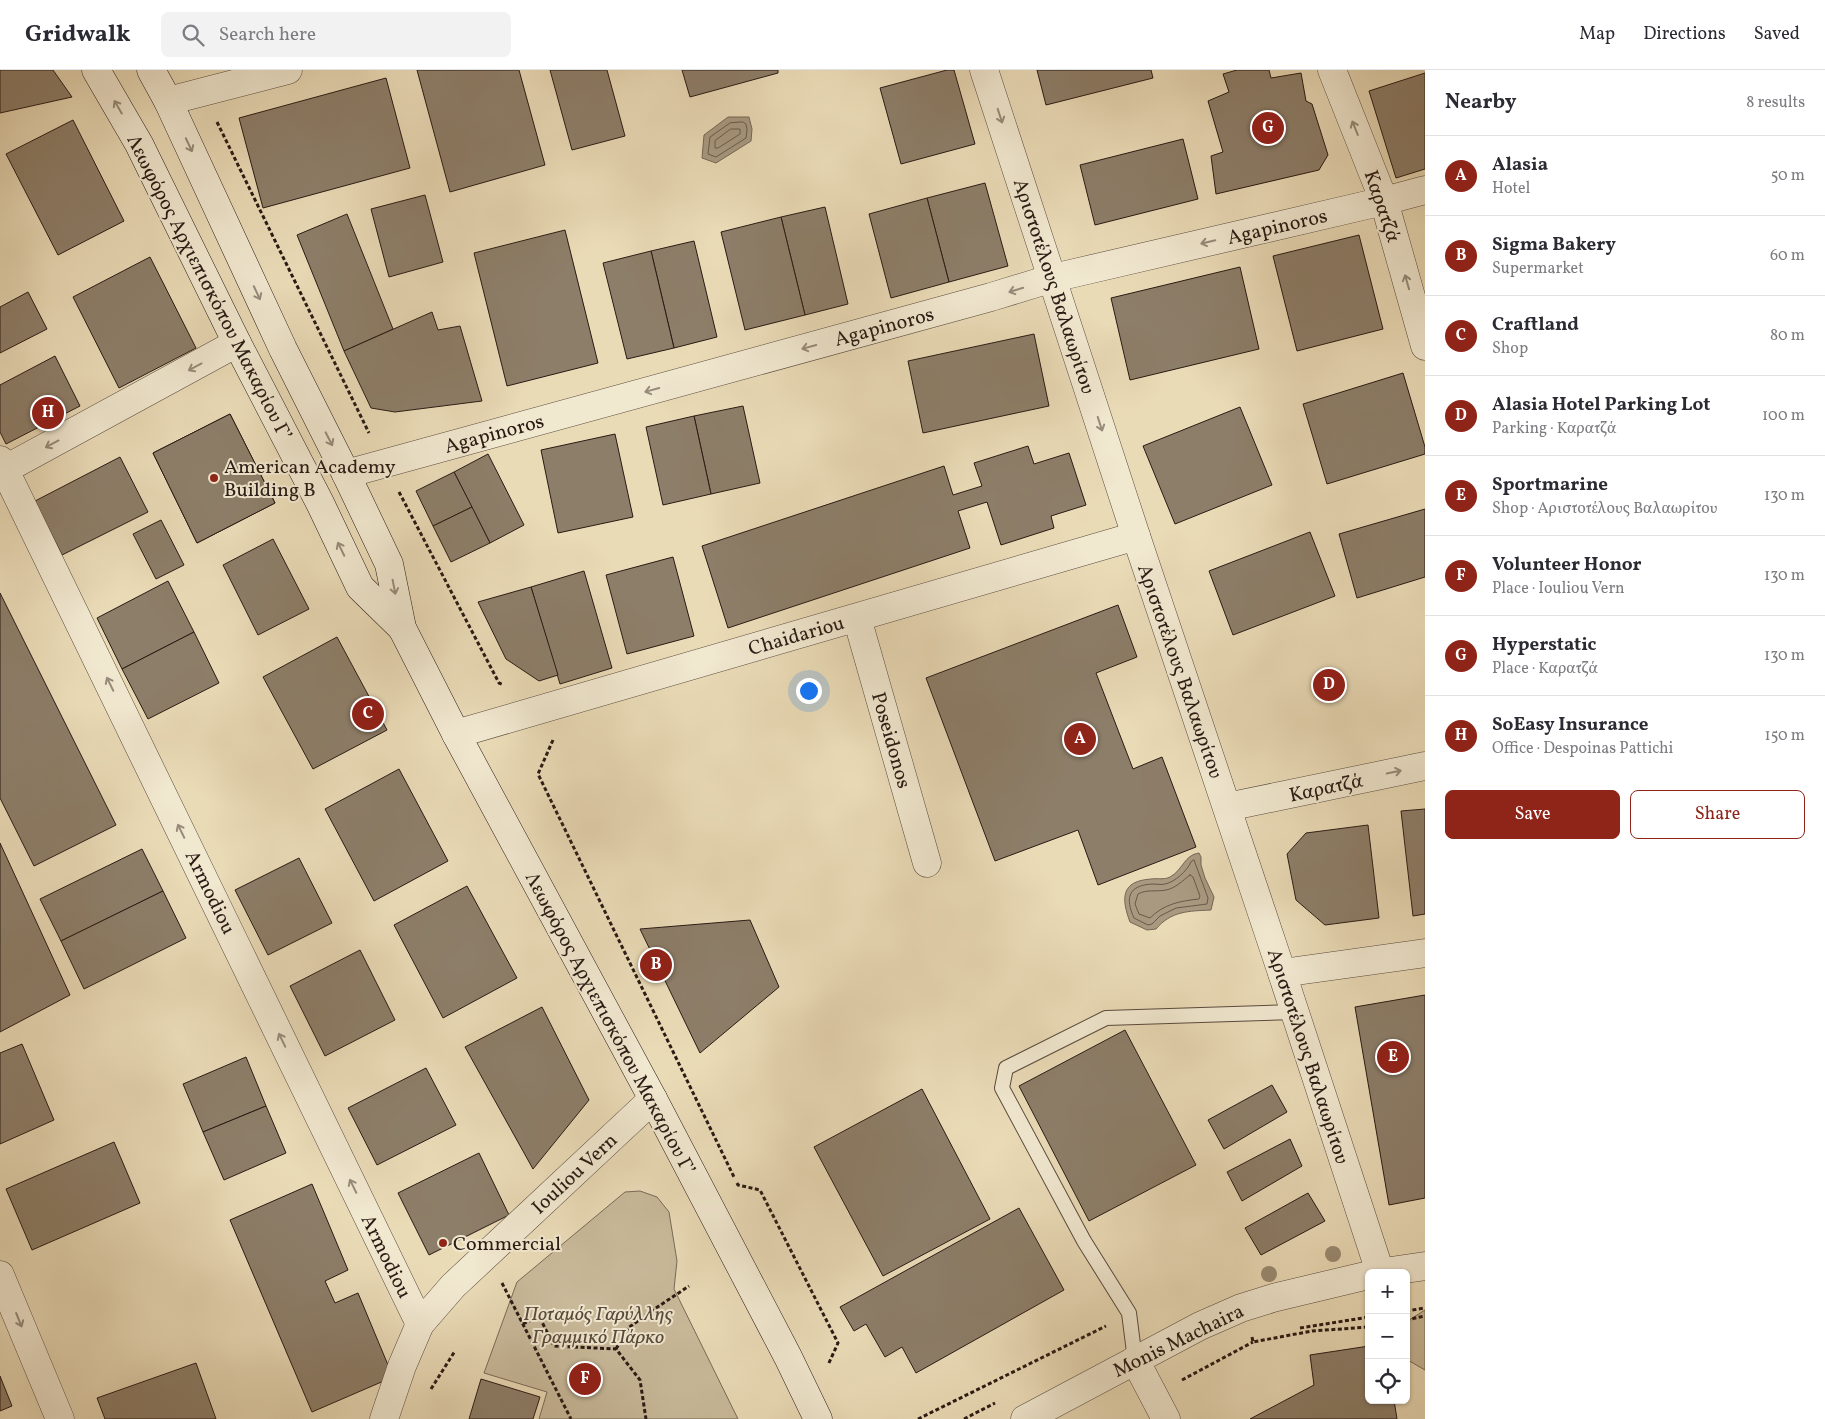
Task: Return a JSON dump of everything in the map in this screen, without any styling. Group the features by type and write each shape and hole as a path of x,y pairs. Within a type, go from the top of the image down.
{"street":[{"name":"Λεωφόρος Αρχιεπισκόπου Μακαρίου Γ’","path":"96,70 139,144 237,343 320,503 360,587 402,628"},
{"name":"Λεωφόρος Αρχιεπισκόπου Μακαρίου Γ’","path":"151,70 168,101 283,349 390,564 402,628 456,734 788,1357 818,1419"},
{"path":"168,101 288,70"},
{"name":"Αριστοτέλους Βαλαωρίτου","path":"984,70 1136,536 1295,1012 1374,1269"},
{"name":"Καρατζά","path":"1332,70 1384,201 1425,346"},
{"name":"Agapinoros","path":"346,474 981,300 1053,278 1425,190"},
{"path":"2,467 237,343"},
{"name":"Armodiou","path":"2,467 420,1324"},
{"name":"Chaidariou","path":"456,734 1136,536"},
{"name":"Poseidonos","path":"857,618 927,863"},
{"name":"Καρατζά","path":"1227,807 1425,766"},
{"path":"1282,973 1425,953"},
{"name":"Iouliou Vern","path":"384,1419 402,1366 420,1324 453,1286 652,1099"},
{"name":"Monis Machaira","path":"1404,1269 1425,1266"},
{"name":"Monis Machaira","path":"1025,1419 1200,1326 1241,1308 1273,1298 1365,1275"},
{"path":"0,1276 60,1419"},
{"path":"1135,1360 1166,1419"}],"lane":[{"path":"1135,1360 1129,1313 1084,1241 1002,1088 1006,1068 1106,1018 1295,1012"}],"path":[{"path":"501,1280 571,1419"},
{"path":"616,1349 628,1328 689,1286"},
{"path":"1410,1310 1425,1308"},
{"path":"918,1419 1129,1313"},
{"path":"523,1324 538,1316 554,1346 616,1349 640,1380 646,1419"},
{"path":"1410,1319 1425,1316"},
{"path":"1290,1329 1365,1318"},
{"path":"1261,1334 1251,1336 1253,1342 1312,1331 1365,1327"},
{"path":"428,1392 455,1352"}],"green space":[{"name":"Ποταμός Γαρύλλης Γραμμικό Πάρκο","path":"640,1191 657,1197 669,1212 677,1261 674,1289 738,1419 539,1419 547,1392 484,1373 517,1282 625,1192"},
{"path":"1425,1310 1425,1370 1410,1361 1410,1319"}],"water":[{"path":"728,117 749,117 752,129 751,141 716,163 702,158 704,135"},
{"path":"1199,853 1205,878 1214,897 1211,910 1174,915 1156,929 1147,930 1130,922 1125,905 1126,892 1129,887 1141,880 1170,877 1190,857"}],"building":[{"path":"0,70 53,70 72,97 0,113"},
{"path":"417,70 519,70 545,165 450,192"},
{"path":"550,70 607,70 625,136 572,150"},
{"path":"682,70 778,70 778,73 690,97"},
{"path":"947,70 954,70 975,144 901,164 880,88"},
{"path":"1037,70 1151,70 1153,78 1046,105"},
{"path":"1237,70 1269,70 1271,78 1301,73 1306,101 1312,104 1328,155 1319,170 1216,194 1211,156 1223,152 1208,101 1229,92 1223,74"},
{"path":"1425,73 1425,169 1396,178 1369,91"},
{"path":"386,78 410,168 263,208 239,118"},
{"path":"73,120 124,221 58,255 6,154"},
{"path":"1183,139 1198,199 1095,225 1080,165"},
{"path":"985,183 1008,266 949,282 927,198"},
{"path":"425,195 443,262 389,277 371,209"},
{"path":"927,198 949,282 891,298 869,214"},
{"path":"825,207 848,304 805,315 781,217"},
{"path":"347,214 393,329 344,351 297,235"},
{"path":"781,217 805,315 745,330 721,232"},
{"path":"565,230 598,363 507,386 474,253"},
{"path":"1359,235 1383,329 1297,351 1273,256"},
{"path":"694,241 717,337 674,348 651,251"},
{"path":"651,251 674,348 627,359 603,263"},
{"path":"150,257 196,348 119,388 73,297"},
{"path":"1240,267 1259,349 1130,380 1111,298"},
{"path":"28,292 47,329 0,353 0,307"},
{"path":"432,312 438,330 460,326 482,401 395,412 371,408 344,351"},
{"path":"1034,334 1049,406 923,433 908,361"},
{"path":"55,356 80,406 6,444 0,432 0,385"},
{"path":"1403,373 1425,447 1425,454 1327,484 1303,404"},
{"path":"743,406 760,483 711,494 694,416"},
{"path":"1240,407 1272,485 1175,524 1143,446"},
{"name":"American Academy Building B","path":"230,414 275,503 197,543 153,453"},
{"name":"American Academy Building B","path":"230,414 275,503 197,543 153,453"},
{"path":"694,416 711,494 663,505 646,427"},
{"path":"615,434 633,517 558,533 541,450"},
{"path":"1028,446 1034,464 1069,453 1086,505 1051,516 1054,528 1001,545 987,502 958,511 970,548 728,628 702,546 944,466 953,495 982,486 974,463"},
{"path":"488,454 524,525 490,543 454,472"},
{"path":"120,457 148,512 62,555 35,501"},
{"path":"454,472 472,507 433,526 416,491"},
{"path":"472,507 490,543 451,562 433,526"},
{"path":"1425,509 1425,577 1357,598 1339,534"},
{"path":"161,520 184,565 156,579 133,534"},
{"path":"1310,532 1335,596 1233,635 1209,571"},
{"path":"273,539 309,609 258,635 223,565"},
{"path":"673,557 694,636 627,654 606,575"},
{"path":"584,571 612,668 560,684 531,587"},
{"path":"168,581 194,632 122,669 97,618"},
{"path":"531,587 558,675 539,681 506,659 478,602"},
{"path":"0,593 116,825 34,866 0,798"},
{"path":"1118,605 1137,657 1096,673 1133,769 1162,757 1196,847 1098,885 1078,830 995,861 926,678"},
{"path":"194,632 219,683 148,719 122,669"},
{"path":"337,637 387,730 313,769 263,677"},
{"path":"399,769 448,861 374,901 325,809"},
{"path":"1425,809 1425,914 1413,916 1401,811"},
{"path":"1368,825 1379,918 1325,925 1296,900 1287,854 1306,833"},
{"path":"0,843 70,995 0,1032"},
{"path":"142,849 163,891 61,941 40,899"},
{"path":"299,858 332,923 268,955 235,890"},
{"path":"467,886 517,978 443,1018 394,925"},
{"path":"163,891 186,938 84,989 61,941"},
{"path":"750,920 779,987 700,1053 640,929"},
{"path":"360,950 395,1020 325,1056 290,986"},
{"path":"1425,995 1425,1198 1389,1205 1355,1007"},
{"path":"542,1007 589,1100 533,1169 465,1047"},
{"path":"1125,1030 1196,1165 1089,1221 1019,1086"},
{"path":"22,1044 54,1120 0,1144 0,1053"},
{"path":"246,1057 266,1106 203,1132 183,1084"},
{"path":"426,1068 456,1125 377,1165 348,1108"},
{"path":"1272,1085 1287,1112 1224,1149 1208,1120"},
{"path":"922,1089 990,1219 883,1276 814,1147"},
{"path":"266,1106 286,1153 224,1180 203,1132"},
{"path":"1290,1139 1302,1166 1242,1201 1227,1172"},
{"path":"114,1142 140,1203 32,1250 6,1189"},
{"path":"479,1153 509,1215 429,1255 398,1193"},
{"path":"312,1184 348,1270 325,1281 335,1303 358,1293 393,1377 312,1412 230,1220"},
{"path":"1308,1193 1325,1221 1261,1255 1245,1228"},
{"path":"1019,1208 1064,1290 916,1373 902,1347 885,1357 866,1324 854,1331 840,1307"},
{"path":"1365,1347 1365,1404 1395,1404 1397,1419 1250,1419 1314,1385 1310,1355"},
{"path":"196,1363 216,1419 105,1419 97,1398"},
{"path":"0,1376 12,1406 0,1411"},
{"path":"481,1379 540,1397 533,1419 469,1419"}],"place":[{"name":"Hyperstatic","path":"1268,128"},
{"name":"SoEasy Insurance","path":"48,413"},
{"name":"American Academy Building B","path":"214,478"},
{"name":"Alasia Hotel Parking Lot","path":"1329,685"},
{"name":"Craftland","path":"368,714"},
{"name":"Alasia","path":"1080,739"},
{"name":"Sigma Bakery","path":"656,965"},
{"name":"Sportmarine","path":"1393,1057"},
{"name":"Commercial","path":"443,1243"},
{"name":"Volunteer Honor","path":"585,1379"}]}
